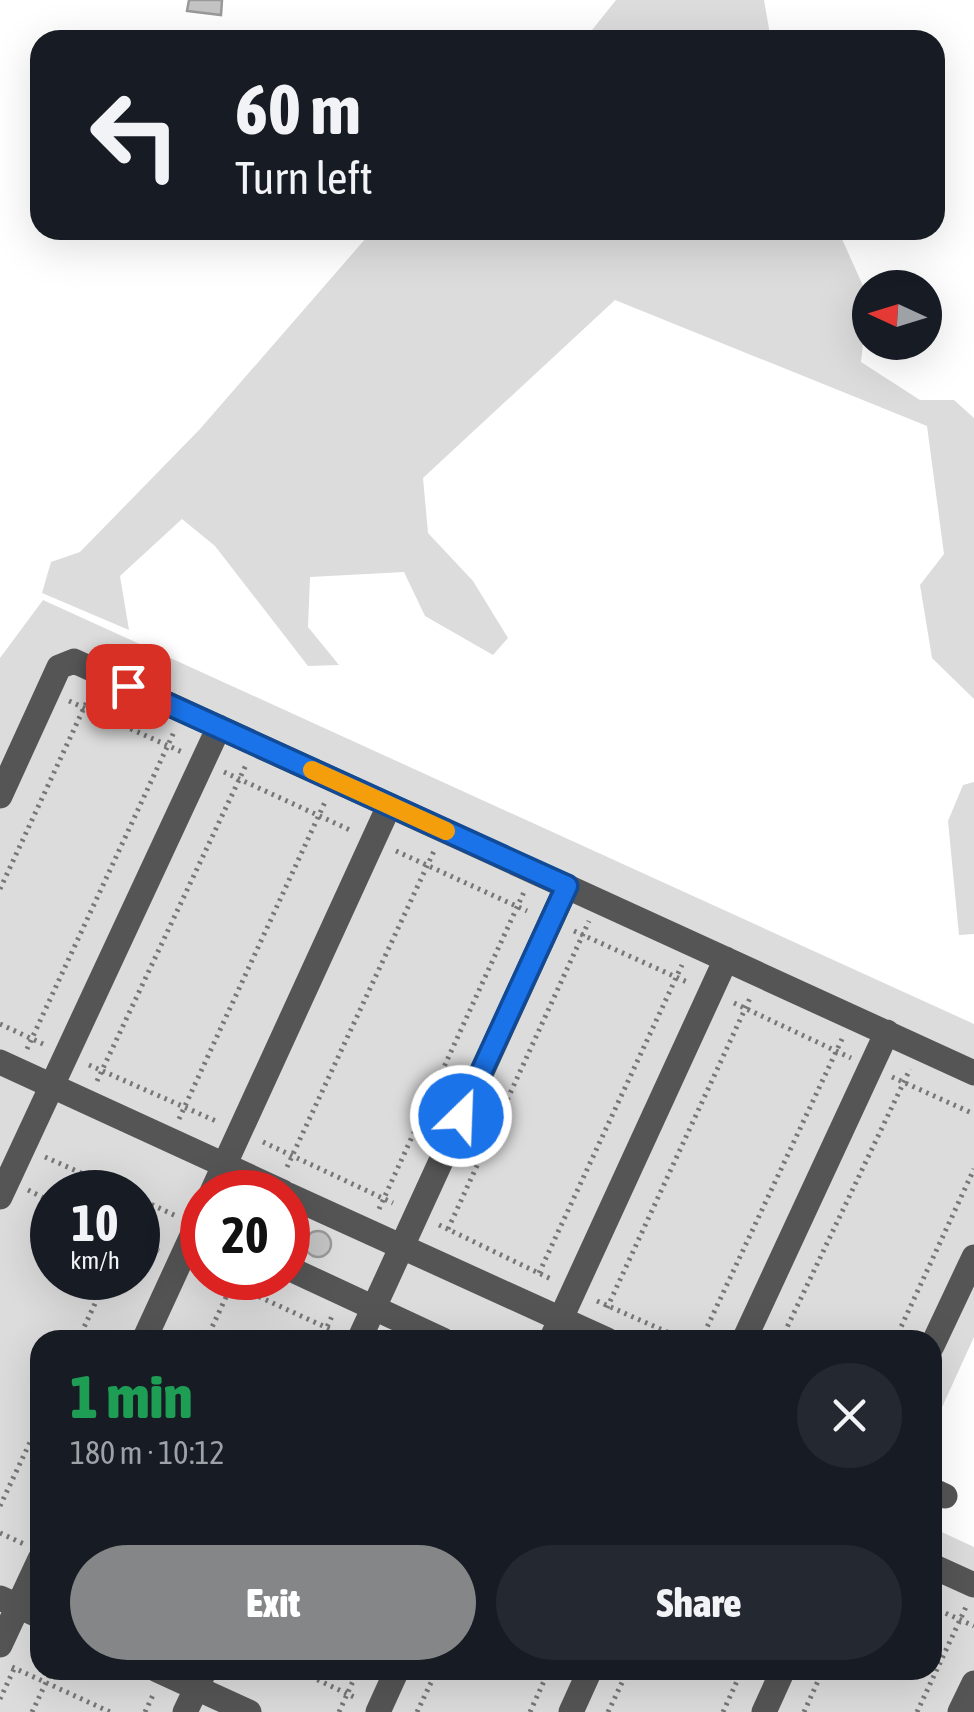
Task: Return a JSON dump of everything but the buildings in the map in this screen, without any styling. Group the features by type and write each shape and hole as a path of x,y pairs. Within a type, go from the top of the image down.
{"lane":[{"path":"0,796 60,667 74,661 974,1074"},
{"path":"0,1197 219,727"},
{"path":"223,1170 389,806"},
{"path":"356,1330 374,1308 567,886"},
{"path":"310,1205 525,1302 556,1329 726,959"},
{"path":"749,1330 886,1032"},
{"path":"8,1066 231,1170"},
{"path":"940,1330 974,1257"},
{"path":"149,1330 180,1265"},
{"path":"310,1278 422,1330"},
{"path":"942,1573 971,1595"},
{"path":"0,1645 30,1582"},
{"path":"185,1712 200,1680"},
{"path":"201,1680 249,1712"},
{"path":"378,1710 392,1680"},
{"path":"571,1712 585,1680"},
{"path":"764,1712 779,1680"},
{"path":"960,1712 974,1683"}],"path":[{"path":"0,889 100,673"},
{"path":"48,691 974,1114"},
{"path":"8,1066 31,1039 184,711"},
{"path":"86,1102 256,744"},
{"path":"169,1141 335,781"},
{"path":"288,1170 444,830"},
{"path":"368,1231 533,870"},
{"path":"448,1229 598,900"},
{"path":"525,1302 692,944"},
{"path":"603,1330 608,1306 761,975"},
{"path":"706,1330 852,1017"},
{"path":"0,1024 241,1132 662,1330"},
{"path":"787,1330 920,1048"},
{"path":"24,1147 75,1170"},
{"path":"900,1330 974,1169"},
{"path":"83,1330 97,1300"},
{"path":"211,1330 224,1300"},
{"path":"273,1300 335,1330"},
{"path":"0,1506 30,1442"},
{"path":"942,1659 971,1595"},
{"path":"942,1612 974,1626"},
{"path":"0,1662 30,1676"},
{"path":"39,1680 110,1712"},
{"path":"32,1712 47,1680"},
{"path":"317,1680 378,1710"},
{"path":"339,1712 353,1680"},
{"path":"417,1712 432,1680"},
{"path":"530,1712 545,1680"},
{"path":"608,1712 623,1680"},
{"path":"723,1712 737,1680"},
{"path":"804,1712 819,1680"},
{"path":"917,1712 932,1680"}],"shaded area":[{"path":"616,0 764,0 769,30 592,30"},
{"path":"364,240 842,240 856,270 852,270 852,360 861,360 920,400 954,400 974,418 974,699 932,658 920,585 944,554 927,426 615,300 423,478 428,533 473,581 508,638 493,655 425,616 404,572 310,577 308,627 339,665 308,666 215,546 182,519 120,576 129,630 42,593 51,562 80,552 200,429"},
{"path":"43,600 974,1024 974,1337 942,1407 942,1330 30,1330 30,1680 942,1680 942,1532 974,1547 974,1712 0,1712 0,658"},
{"path":"974,782 974,934 959,935 948,821 963,785"}],"slow traffic":[{"path":"312,770 446,831"}],"route":[{"path":"128,686 567,886 461,1116"}]}
